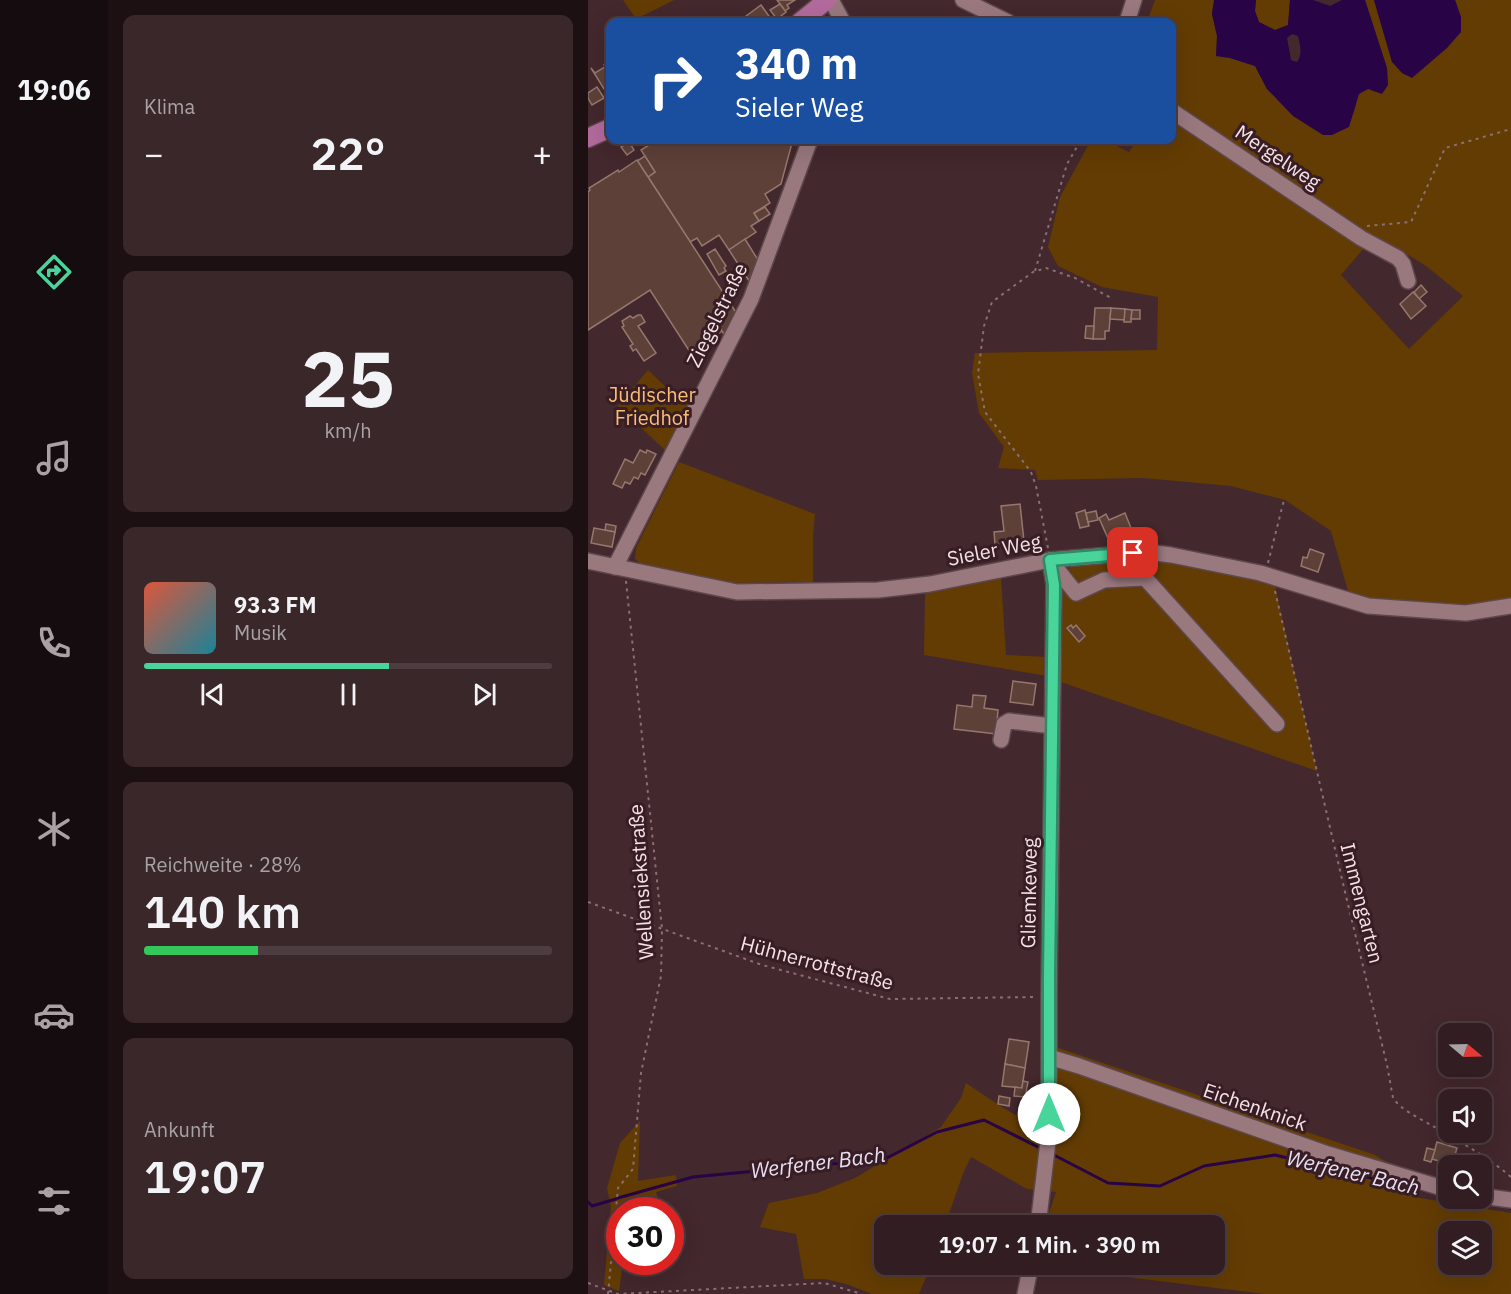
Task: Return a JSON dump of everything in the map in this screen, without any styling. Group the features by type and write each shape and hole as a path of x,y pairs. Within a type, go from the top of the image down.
{"main road":[{"path":"805,18 829,0"},
{"path":"588,138 606,130"}],"street":[{"path":"829,0 840,18"},
{"path":"963,0 1000,18"},
{"path":"1128,18 1134,0"},
{"name":"Mergelweg","path":"1176,114 1361,238 1398,258 1403,264 1408,281"},
{"name":"Ziegelstraße","path":"621,568 751,299 809,144"},
{"name":"Sieler Weg","path":"588,561 737,592 878,590 930,584 1050,560 1147,552 1268,575 1368,606 1466,613 1511,606"},
{"path":"1050,560 1076,593 1104,580 1145,578 1276,724"},
{"name":"Gliemkeweg","path":"1039,1215 1049,1133 1054,585 1050,560"},
{"path":"1001,740 1004,724 1009,722 1052,726"},
{"name":"Eichenknick","path":"1049,1057 1328,1154 1438,1187"},
{"path":"1492,1197 1511,1200"},
{"path":"1025,1294 1029,1275"}],"path":[{"path":"1346,228 1411,222 1445,148 1511,129"},
{"path":"1035,271 1067,164 1079,144"},
{"path":"1050,560 1036,486 1030,472 985,412 978,374 984,326 992,302 1035,271 1047,268 1075,278 1110,298"},
{"path":"1268,575 1284,500"},
{"name":"Wellensiekstraße","path":"608,1293 618,1188 633,1169 641,1073 661,976 662,929 626,585 621,568"},
{"name":"Immengarten","path":"1268,575 1387,1065 1393,1098 1414,1115 1511,1177"},
{"name":"Hühnerrottstraße","path":"588,902 762,965 890,999 1049,997"},
{"path":"588,1283 608,1293 618,1294 824,1282 862,1294"}],"green space":[{"path":"623,0 674,0 638,18 635,18"},
{"path":"1155,0 1214,0 1212,14 1217,36 1216,56 1255,66 1267,89 1354,113 1358,94 1368,89 1388,85 1387,68 1365,0 1374,0 1392,62 1461,17 1455,0 1511,0 1511,602 1465,608 1368,599 1348,591 1331,531 1285,500 1231,486 1143,478 1038,480 1035,470 998,468 1004,447 979,413 972,373 975,353 1157,350 1158,297 1102,287 1058,266 1048,247 1060,197 1089,144 1112,144 1129,152 1134,144 1176,144 1176,18 1148,18","holes":["1371,240 1410,256 1463,296 1409,349 1341,275"]},
{"path":"1256,0 1290,0 1288,25 1275,30 1259,22 1255,11"},
{"name":"Jüdischer Friedhof","path":"648,370 671,392 690,405 666,451 618,406"},
{"path":"679,462 815,514 813,582 729,583 642,565 635,559 636,548"},
{"path":"1148,558 1274,582 1317,771 1058,681 1058,585 1072,564"},
{"path":"1001,577 1006,655 1048,657 1047,676 924,655 925,593"},
{"path":"1056,1047 1375,1155 1401,1171 1417,1177 1414,1197 1438,1201 1438,1209 1487,1209 1511,1213 1511,1294 1265,1294 1110,1275 1225,1275 1225,1215 1048,1215 1056,1192 1027,1189 971,1157 949,1215 874,1215 874,1275 927,1275 919,1294 872,1294 825,1279 804,1279 796,1234 760,1227 769,1203 817,1193 855,1178 941,1127 961,1098 966,1083 997,1104 1053,1133"},
{"path":"640,1121 638,1181 676,1175 677,1186 656,1192 657,1197 609,1197 607,1188 620,1143"},
{"path":"606,1263 606,1275 621,1275 619,1291 604,1285"}],"shaded area":[{"path":"1214,0 1256,0 1255,11 1259,22 1275,30 1288,25 1290,0 1313,0 1330,6 1342,0 1365,0 1387,68 1388,85 1382,94 1368,89 1359,94 1349,127 1332,135 1323,135 1293,116 1267,89 1255,66 1216,56 1217,36 1212,14","holes":["1292,34 1298,36 1300,52 1297,62 1291,60 1287,38"]},
{"path":"1374,0 1455,0 1461,17 1461,32 1447,48 1412,78 1402,73 1392,62"}],"building":[{"path":"777,0 795,0 787,5 789,8 785,11"},
{"path":"780,4 786,12 776,18 770,10"},
{"path":"761,5 770,18 743,18"},
{"path":"604,64 606,66 606,88 604,89 591,68 595,73 605,67"},
{"path":"597,87 604,98 592,105 588,93"},
{"path":"630,144 634,150 627,155 621,147"},
{"path":"651,144 792,144 781,184 765,194 770,203 754,213 759,221 751,226 756,232 729,250 719,235 702,246 697,238 690,242 648,177 655,172 641,150"},
{"path":"645,156 655,172 648,177 637,161"},
{"path":"637,160 730,303 712,315 722,331 690,352 650,290 588,330 589,188"},
{"path":"765,207 770,214 759,221 754,213"},
{"path":"745,239 758,260 749,281 729,250"},
{"path":"715,249 726,266 724,268 726,271 719,275 707,254"},
{"path":"1421,285 1427,292 1419,299 1414,292"},
{"path":"1413,292 1426,306 1411,319 1400,304"},
{"path":"730,303 737,314 725,336 712,315"},
{"path":"1095,308 1111,308 1109,331 1105,331 1105,339 1093,339"},
{"path":"1111,308 1125,309 1125,320 1110,319"},
{"path":"1125,309 1132,310 1131,322 1124,322"},
{"path":"1132,310 1140,310 1140,319 1131,319"},
{"path":"641,315 645,322 638,326 656,353 644,361 636,349 633,351 630,346 633,344 622,327 624,326 622,321 630,316 633,318"},
{"path":"1086,326 1094,326 1093,339 1085,338"},
{"path":"640,450 656,454 645,475 641,473 638,479 634,477 630,484 625,482 622,488 613,484 625,459 633,463"},
{"path":"1020,504 1024,541 995,544 994,532 1004,531 1001,506"},
{"path":"1085,510 1089,526 1080,528 1076,513"},
{"path":"1096,511 1098,520 1088,522 1086,513"},
{"path":"1125,513 1133,533 1110,543 1099,518 1106,514 1109,520"},
{"path":"606,524 616,526 615,532 605,530"},
{"path":"594,528 615,532 612,547 591,543"},
{"path":"1310,549 1324,554 1318,572 1301,566 1303,557 1307,558"},
{"path":"1071,625 1073,628 1076,625 1085,636 1079,642 1067,628"},
{"path":"1013,681 1036,684 1033,705 1010,702"},
{"path":"973,695 986,696 984,708 998,710 996,734 954,729 957,705 972,707"},
{"path":"1009,1039 1029,1042 1025,1068 1005,1064"},
{"path":"1005,1064 1025,1068 1022,1088 1002,1086"},
{"path":"1023,1081 1028,1082 1025,1097 1014,1096 1015,1087 1022,1088"},
{"path":"999,1096 1010,1098 1009,1106 998,1104"},
{"path":"1037,1112 1043,1119 1038,1124 1031,1117"},
{"path":"1437,1142 1457,1148 1455,1155 1438,1155 1438,1161 1432,1159"},
{"path":"1427,1148 1435,1150 1431,1162 1424,1160"}],"waterway":[{"name":"Werfener Bach","path":"622,1197 693,1177 885,1159 937,1132 984,1120 1042,1149"},
{"name":"Werfener Bach","path":"1052,1154 1108,1183 1160,1186 1204,1166 1275,1155 1438,1194"},
{"name":"Werfener Bach","path":"588,1202 592,1206 606,1202"},
{"name":"Werfener Bach","path":"1504,1206 1511,1208"}],"route":[{"path":"1049,1114 1054,585 1050,560 1133,553"}]}
